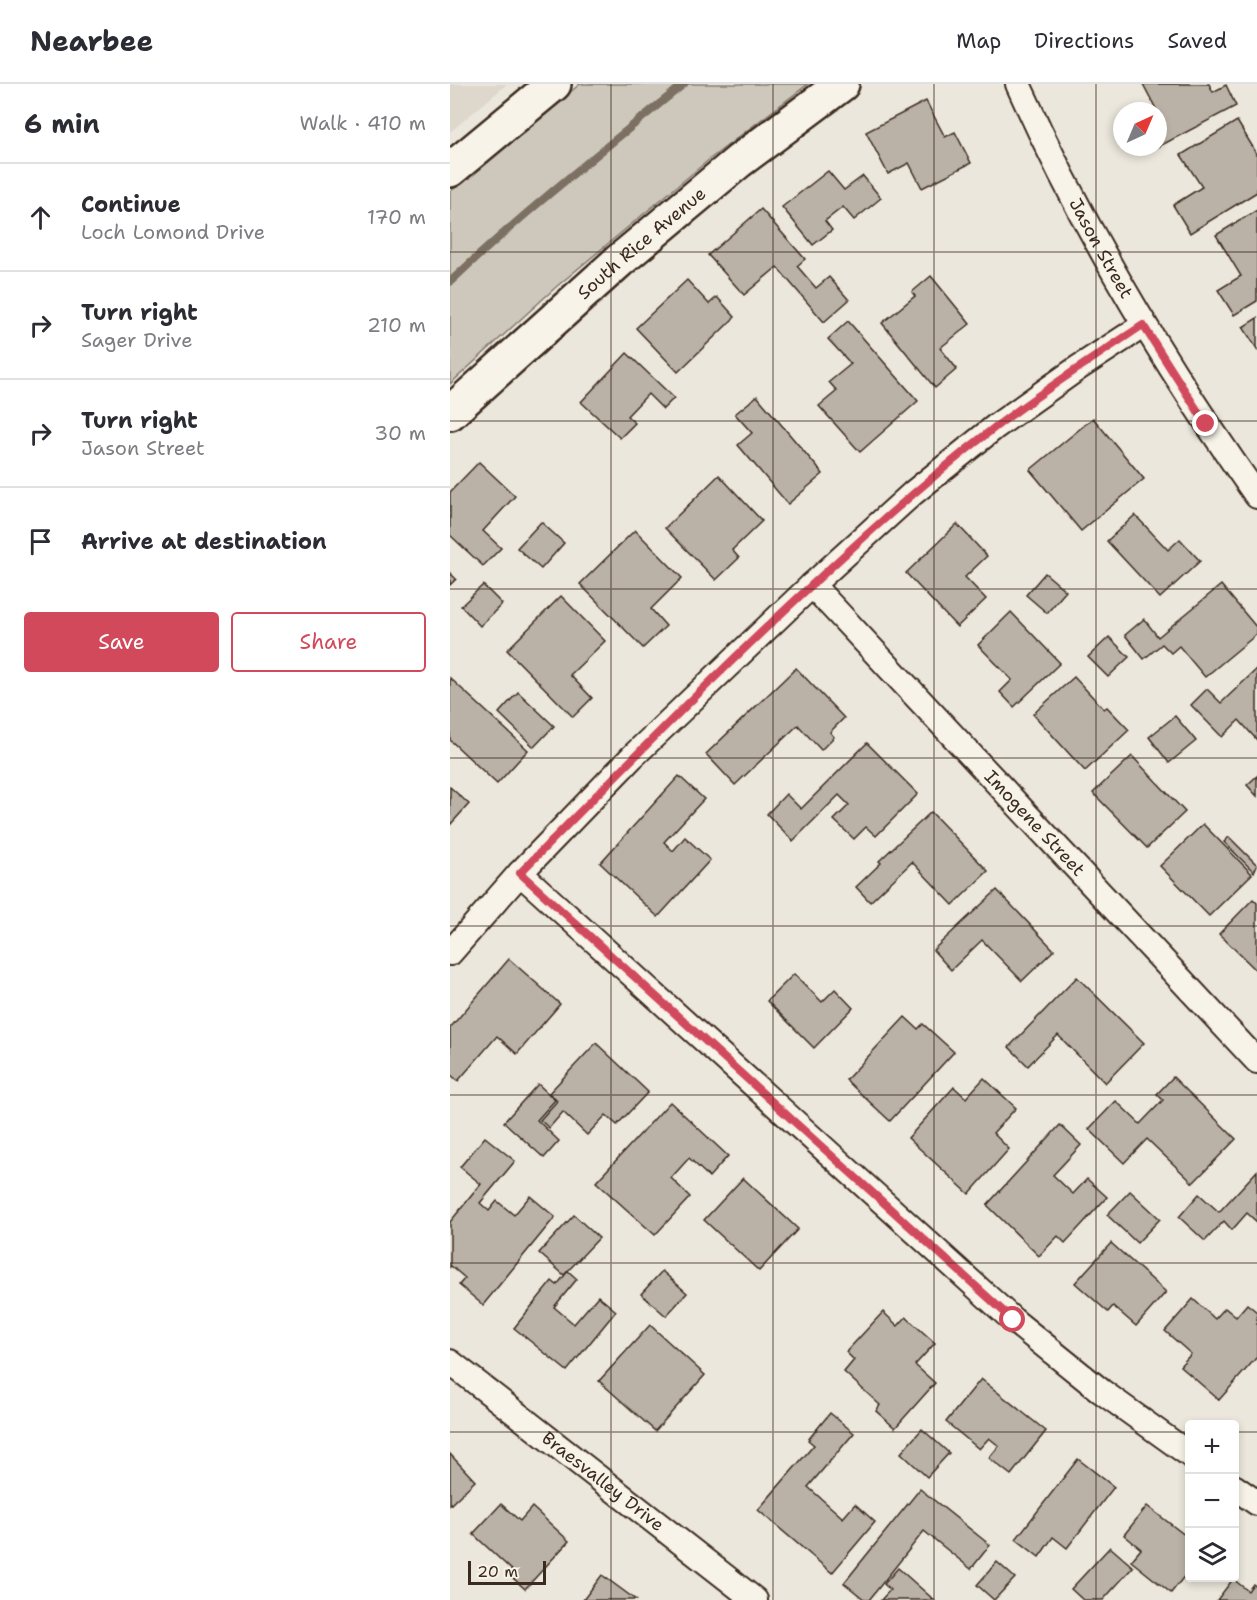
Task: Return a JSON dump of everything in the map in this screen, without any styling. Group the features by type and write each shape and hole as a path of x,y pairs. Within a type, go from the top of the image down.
{"main road":[{"path":"450,170 554,84"},
{"name":"South Rice Avenue","path":"450,413 620,261 739,161 842,84"}],"street":[{"name":"Jason Street","path":"1018,84 1095,239 1143,325 1206,424 1257,496"},
{"path":"450,953 520,873 632,757 812,585 913,493 995,427 1143,325"},
{"name":"Imogene Street","path":"812,585 1257,1061"},
{"path":"520,873 1013,1320 1101,1391 1185,1451"},
{"name":"Braesvalley Drive","path":"450,1362 755,1600"},
{"path":"1239,1490 1257,1503"}],"shaded area":[{"path":"450,84 507,84 450,132"},
{"path":"580,84 808,84 711,158 556,287 450,384 450,192"}],"building":[{"path":"1143,84 1209,84 1213,92 1226,85 1236,106 1167,142 1167,102 1152,102"},
{"path":"926,101 945,137 955,132 971,163 922,188 909,163 888,174 866,132"},
{"path":"1237,121 1257,154 1257,192 1190,233 1173,205 1202,187 1181,155"},
{"path":"828,171 844,190 863,176 881,198 854,220 843,207 825,221 832,230 813,245 782,207"},
{"path":"761,209 805,259 797,266 816,288 829,277 849,300 824,322 777,267 744,295 708,255"},
{"path":"1257,210 1257,301 1234,315 1218,290 1241,276 1216,235"},
{"path":"931,276 970,324 940,348 957,369 935,388 882,323 915,296 912,292"},
{"path":"687,280 709,304 717,297 735,317 678,372 636,328"},
{"path":"1257,318 1257,349 1243,327"},
{"path":"848,321 918,401 860,452 819,406 837,391 829,382 851,364 828,339"},
{"path":"627,353 674,398 663,409 648,394 627,416 635,423 620,438 581,402"},
{"path":"757,396 823,474 788,504 738,445 752,433 735,414"},
{"path":"1093,418 1144,479 1081,531 1030,470"},
{"path":"479,462 515,496 483,531 501,548 483,566 450,535 450,492"},
{"path":"719,475 762,521 732,550 739,558 716,580 665,528"},
{"path":"1135,515 1168,550 1180,539 1200,561 1160,598 1107,541"},
{"path":"541,522 564,543 541,569 517,548"},
{"path":"957,524 987,556 965,577 986,599 957,627 906,573"},
{"path":"635,530 682,578 651,609 666,626 643,648 580,584"},
{"path":"450,573 456,579 450,585"},
{"path":"1045,573 1066,591 1047,613 1026,595"},
{"path":"483,585 502,604 480,626 461,606"},
{"path":"1221,585 1257,628 1257,634 1205,677 1179,646 1171,653 1162,644 1144,659 1125,635 1144,619 1158,637"},
{"path":"561,596 605,641 570,675 592,698 573,717 507,650"},
{"path":"1011,612 1060,663 1014,707 1000,692 1012,680 978,645"},
{"path":"1109,637 1129,657 1108,677 1088,657"},
{"path":"796,668 844,718 830,732 834,737 821,750 798,725 735,785 706,754"},
{"path":"1257,669 1257,740 1239,720 1222,737 1191,705 1207,689 1221,703"},
{"path":"1074,677 1104,709 1107,707 1129,730 1085,771 1033,714"},
{"path":"450,678 528,750 497,784 450,740"},
{"path":"518,692 554,726 534,747 499,713"},
{"path":"1175,716 1196,741 1169,763 1149,737"},
{"path":"867,743 918,794 876,836 866,827 854,839 834,820 849,805 839,795 793,841 767,814 786,794 801,809"},
{"path":"1132,756 1185,812 1147,848 1093,793"},
{"path":"679,776 704,799 664,842 673,851 685,837 710,860 658,917 600,863"},
{"path":"1257,776 1257,796 1247,785"},
{"path":"450,787 469,804 450,825"},
{"path":"931,812 988,871 953,905 912,862 870,902 856,887 881,863 879,861"},
{"path":"1203,824 1252,874 1209,916 1160,866"},
{"path":"1229,837 1257,865 1254,872 1224,842"},
{"path":"997,890 1054,950 1022,981 982,940 951,970 933,950"},
{"path":"1253,899 1257,903 1257,971 1219,934"},
{"path":"509,959 560,1004 517,1054 497,1036 458,1081 450,1074 450,1028"},
{"path":"794,974 822,1002 835,989 853,1008 814,1048 767,1001"},
{"path":"1077,977 1144,1043 1105,1083 1058,1035 1028,1066 1009,1047"},
{"path":"905,1017 918,1029 923,1024 954,1052 890,1121 846,1080"},
{"path":"596,1043 648,1092 617,1125 606,1115 587,1135 563,1112 549,1128 540,1120 557,1101 549,1093"},
{"path":"1173,1077 1236,1139 1193,1183 1147,1139 1124,1163 1089,1129 1116,1101 1140,1124 1163,1100 1157,1094"},
{"path":"984,1078 1016,1108 993,1133 1009,1149 969,1194 908,1138 954,1087 966,1098"},
{"path":"538,1084 555,1100 537,1120 559,1141 544,1158 504,1122"},
{"path":"670,1102 728,1156 709,1177 689,1158 671,1178 690,1197 655,1235 596,1182"},
{"path":"1060,1125 1081,1145 1053,1175 1073,1194 1087,1179 1107,1197 1065,1243 1058,1236 1039,1256 987,1205"},
{"path":"485,1137 515,1161 480,1203 489,1211 497,1201 514,1215 530,1196 555,1217 483,1305 459,1285 465,1278 450,1267 450,1222 481,1184 460,1167"},
{"path":"1257,1171 1257,1222 1247,1213 1232,1230 1224,1221 1205,1241 1179,1217 1199,1194 1219,1212"},
{"path":"743,1178 798,1229 759,1271 704,1220"},
{"path":"1130,1191 1160,1219 1137,1243 1107,1215"},
{"path":"574,1215 599,1238 564,1275 539,1253"},
{"path":"1111,1243 1166,1292 1136,1326 1113,1306 1108,1312 1075,1283"},
{"path":"568,1271 577,1279 554,1307 574,1324 598,1296 616,1311 567,1371 514,1328 552,1281 557,1285"},
{"path":"662,1271 687,1293 666,1316 641,1294"},
{"path":"1193,1299 1215,1319 1225,1308 1236,1317 1247,1304 1257,1312 1257,1357 1219,1400 1180,1366 1191,1354 1165,1331"},
{"path":"883,1312 898,1326 906,1317 935,1343 915,1365 935,1383 895,1428 876,1411 880,1405 844,1372 854,1360 846,1352"},
{"path":"650,1325 705,1375 655,1431 599,1381"},
{"path":"981,1379 1046,1431 1011,1475 989,1458 999,1446 989,1438 979,1449 946,1422"},
{"path":"830,1413 854,1433 808,1487 843,1518 855,1504 875,1522 832,1573 758,1510 814,1445 808,1440"},
{"path":"922,1429 949,1453 927,1477 901,1453"},
{"path":"450,1454 475,1481 450,1505"},
{"path":"1078,1459 1114,1487 1067,1548 1053,1537 1039,1557 1016,1539"},
{"path":"920,1489 990,1545 971,1569 924,1531 869,1600 865,1600 844,1583"},
{"path":"501,1504 520,1521 532,1507 569,1541 525,1589 513,1578 517,1575 473,1534"},
{"path":"1147,1506 1185,1535 1185,1575 1171,1593 1131,1561 1141,1549 1124,1535"},
{"path":"1110,1547 1133,1567 1103,1600 1083,1600 1071,1589"},
{"path":"997,1562 1015,1578 994,1600 977,1585"},
{"path":"898,1568 934,1600 881,1600 890,1590 884,1584"},
{"path":"602,1575 636,1600 583,1600"},
{"path":"1231,1582 1237,1582 1248,1591 1253,1584 1257,1587 1257,1600 1217,1600"}],"waterway":[{"path":"450,282 536,205 684,84"}],"route":[{"path":"1013,1320 520,873 632,757 812,585 913,493 995,427 1143,325 1206,424"}]}
